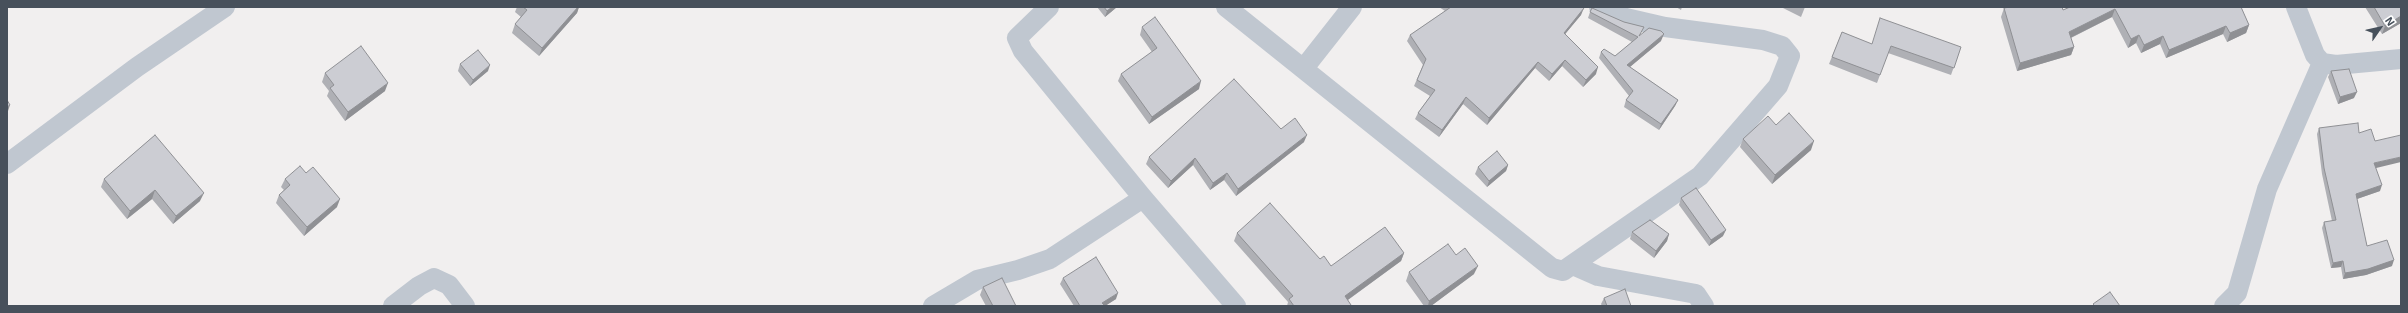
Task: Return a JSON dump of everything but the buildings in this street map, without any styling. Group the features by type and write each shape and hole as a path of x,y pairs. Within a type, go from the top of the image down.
{"street":[{"path":"7,164 137,67 225,7"},
{"path":"1049,7 1017,38 1023,51 1143,198 1236,306"},
{"path":"1226,7 1552,268 1563,271 1700,176 1778,86 1790,56 1782,46 1763,40 1665,28 1626,18 1599,7"},
{"path":"1304,68 1352,7"},
{"path":"2296,7 2315,55 2322,63 2336,65 2401,59"},
{"path":"2235,302 2267,189 2322,63"},
{"path":"933,306 977,280 1018,270 1050,259 1143,198"},
{"path":"1573,265 1598,276 1696,294 1704,306"},
{"path":"394,306 420,286 434,278 448,285 465,306"}]}
